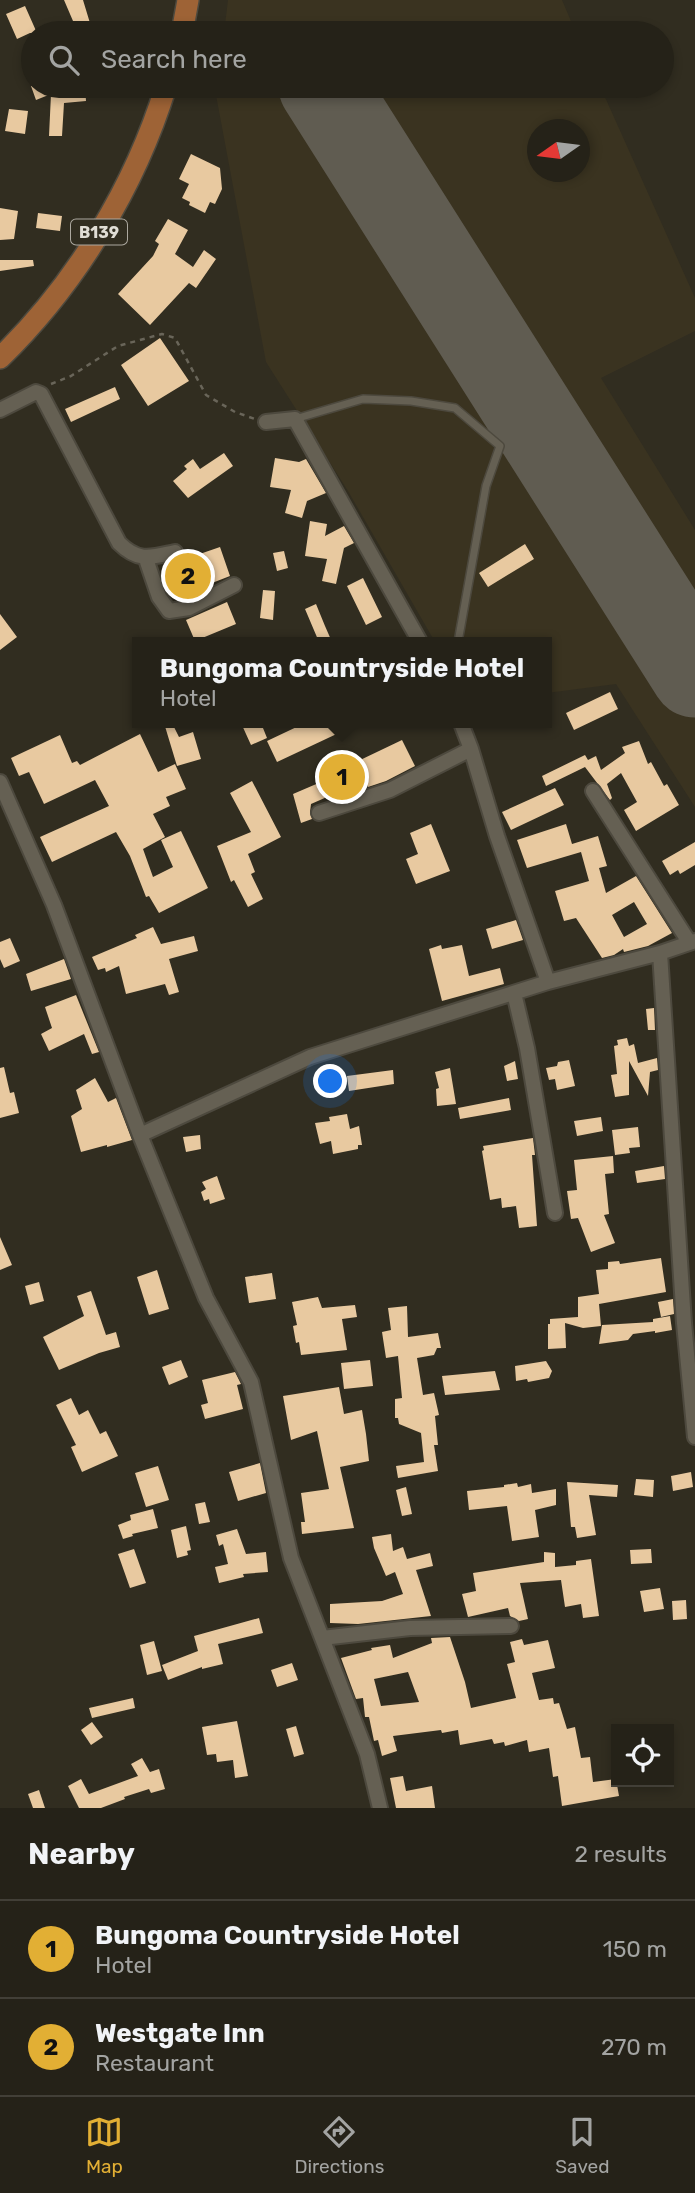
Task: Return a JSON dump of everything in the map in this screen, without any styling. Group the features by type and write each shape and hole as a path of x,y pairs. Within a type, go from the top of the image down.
{"main road":[{"path":"184,21 188,0"},
{"name":"B139","path":"0,358 24,335 70,279 111,212 139,159 162,98"}],"street":[{"path":"0,410 36,392 43,396 62,438 120,543 126,550 146,559 175,552"},
{"path":"266,422 295,419 417,637"},
{"path":"146,559 159,597 169,611 189,608 234,585"},
{"path":"463,728 548,982"},
{"path":"319,813 390,790 471,749"},
{"path":"0,782 54,905 140,1135 206,1298 251,1382 286,1538 366,1754 380,1808"},
{"path":"140,1135 310,1057 548,982 692,942 593,791"},
{"path":"660,953 680,1269 695,1437"},
{"path":"514,993 527,1048 555,1213"},
{"path":"322,1639 410,1628 511,1626"}],"lane":[{"path":"295,419 363,399 411,401 455,408 500,446 486,486 459,637"}],"path":[{"path":"36,392 71,376 118,346 162,334 175,338 206,395 235,412 266,422"}],"shaded area":[{"path":"228,0 562,0 571,21 225,21"},
{"path":"217,98 605,98 695,298 695,331 601,378 695,530 695,807 616,684 552,692 552,637 432,637 348,491 266,362"}],"building":[{"path":"64,0 83,0 89,21 73,21"},
{"path":"25,6 32,21 21,21 21,37 17,39 6,14"},
{"path":"51,98 86,98 86,101 64,103 62,136 49,136"},
{"path":"9,109 28,111 25,134 5,131"},
{"path":"191,154 220,168 222,189 215,204 210,202 205,213 182,198 189,184 179,179"},
{"path":"0,208 18,211 14,239 0,240"},
{"path":"38,213 62,216 60,231 36,228"},
{"path":"168,219 188,230 175,254 193,267 204,250 216,259 196,288 189,283 150,325 118,294 153,256 159,244 155,241"},
{"path":"0,260 33,260 34,266 0,271"},
{"path":"160,338 189,381 148,406 121,365"},
{"path":"115,387 120,399 71,422 65,409"},
{"path":"224,453 233,466 188,498 173,481 187,469 184,466 193,459 200,469"},
{"path":"275,458 299,462 306,459 326,493 307,501 302,518 285,513 291,490 270,487"},
{"path":"310,521 327,524 325,536 344,526 354,543 344,548 336,584 322,581 327,559 305,556"},
{"path":"525,544 534,559 488,587 479,573"},
{"path":"220,547 230,576 176,597 165,566"},
{"path":"284,551 288,568 277,571 273,553"},
{"path":"363,578 382,617 366,625 347,586"},
{"path":"263,590 275,591 273,620 260,618"},
{"path":"227,602 236,624 205,637 193,637 186,620"},
{"path":"316,604 330,637 317,637 305,609"},
{"path":"0,614 17,637 0,650"},
{"path":"610,692 618,709 574,730 566,713"},
{"path":"166,728 174,728 179,737 193,732 201,759 177,766"},
{"path":"243,728 263,728 267,738 251,745"},
{"path":"294,728 349,728 277,762 267,741"},
{"path":"140,734 158,772 175,764 186,789 166,797 170,806 153,814 165,837 143,849 153,877 173,867 161,840 181,831 208,888 159,913 149,896 146,897 130,856 116,832 52,862 40,837 109,806 95,780 44,804 29,772 19,776 11,758 60,735 72,763 77,761 80,765"},
{"path":"402,740 415,766 386,781 368,787 365,780 338,796 336,793 311,804 312,819 301,823 293,794"},
{"path":"639,741 648,764 651,762 664,786 667,784 679,805 636,831 624,810 637,802 621,773 607,784 612,798 610,800 585,767 546,786 542,776 585,755 588,760 596,756 601,770 625,753 622,747"},
{"path":"252,781 281,837 248,854 255,872 251,874 263,899 248,907 234,880 231,882 217,846 251,832 230,793"},
{"path":"555,788 564,805 511,830 502,812"},
{"path":"431,824 450,871 416,884 406,859 418,854 410,833"},
{"path":"566,824 572,844 598,836 607,866 599,868 606,893 636,876 672,933 648,946 624,952 623,949 602,958 576,918 564,921 555,891 589,881 581,852 527,868 517,840","holes":["634,902 647,924 624,937 612,915"]},
{"path":"695,842 695,865 680,874 678,870 670,875 662,861"},
{"path":"516,920 523,940 492,949 486,929"},
{"path":"153,927 161,944 194,936 198,951 169,959 179,992 169,995 165,984 126,994 119,966 106,972 105,968 98,970 92,957 137,938 135,935"},
{"path":"10,938 20,961 4,968 0,959 0,942"},
{"path":"441,945 442,949 462,945 469,976 500,968 504,984 442,1001 429,949"},
{"path":"64,959 71,979 31,991 26,974"},
{"path":"76,995 99,1052 92,1054 84,1034 49,1051 41,1034 52,1028 45,1007"},
{"path":"654,1008 655,1030 648,1030 646,1009"},
{"path":"627,1038 629,1046 634,1044 638,1063 657,1058 658,1070 650,1072 648,1096 629,1061 629,1095 615,1097 611,1075 617,1074 614,1046 618,1045 617,1040"},
{"path":"569,1060 575,1086 557,1090 555,1079 549,1080 546,1068"},
{"path":"515,1061 518,1079 507,1081 504,1066"},
{"path":"4,1067 10,1093 14,1092 19,1113 0,1118 0,1068"},
{"path":"450,1068 456,1104 437,1106 436,1089 439,1088 435,1072"},
{"path":"393,1070 394,1084 349,1091 347,1076"},
{"path":"95,1078 108,1102 116,1098 132,1140 81,1152 71,1116 82,1109 76,1090"},
{"path":"509,1098 511,1110 460,1119 458,1108"},
{"path":"347,1114 350,1129 359,1126 362,1145 358,1145 358,1149 333,1154 331,1141 320,1144 315,1123 330,1121 329,1117"},
{"path":"601,1117 603,1131 577,1136 574,1121"},
{"path":"638,1127 640,1147 629,1148 630,1153 615,1155 612,1130"},
{"path":"200,1135 201,1149 186,1152 183,1137"},
{"path":"533,1138 537,1226 519,1228 516,1206 502,1208 501,1198 490,1200 482,1151 483,1146"},
{"path":"613,1156 614,1173 605,1174 609,1214 604,1215 615,1243 591,1252 578,1218 571,1219 567,1191 577,1190 574,1160"},
{"path":"664,1166 665,1179 637,1183 635,1171"},
{"path":"217,1176 225,1199 210,1204 209,1199 204,1201 201,1192 206,1189 202,1182"},
{"path":"0,1237 12,1265 0,1270"},
{"path":"661,1258 666,1292 599,1304 601,1326 583,1328 565,1323 566,1348 548,1349 550,1319 578,1317 578,1297 599,1294 596,1270 608,1269 608,1262 619,1261 620,1264"},
{"path":"157,1270 169,1309 149,1315 137,1277"},
{"path":"272,1273 276,1299 249,1303 245,1277"},
{"path":"39,1282 44,1301 30,1305 25,1286"},
{"path":"91,1291 106,1335 116,1332 120,1347 59,1370 43,1337 84,1316 77,1296"},
{"path":"318,1297 322,1308 355,1305 357,1317 342,1319 347,1350 301,1355 293,1326 297,1325 292,1302"},
{"path":"673,1299 674,1314 661,1317 658,1302"},
{"path":"407,1306 408,1337 438,1333 441,1348 437,1348 434,1355 417,1358 423,1395 434,1393 439,1415 435,1416 438,1445 434,1445 438,1471 398,1478 396,1466 424,1462 421,1433 399,1424 398,1418 395,1418 395,1399 402,1398 398,1356 386,1358 382,1332 391,1330 388,1308"},
{"path":"670,1316 672,1330 633,1334 628,1340 599,1344 602,1325 653,1322 653,1319"},
{"path":"181,1360 188,1377 169,1385 162,1367"},
{"path":"370,1360 373,1386 344,1389 341,1363"},
{"path":"546,1361 552,1371 549,1378 516,1381 515,1366"},
{"path":"495,1371 500,1390 445,1395 442,1376"},
{"path":"235,1372 241,1384 237,1385 243,1409 205,1419 201,1405 208,1403 202,1380"},
{"path":"339,1387 344,1414 362,1410 369,1461 340,1467 354,1528 302,1534 301,1522 305,1522 301,1493 329,1489 317,1431 291,1440 283,1396"},
{"path":"71,1398 79,1415 88,1410 100,1434 106,1431 118,1456 82,1472 71,1447 76,1445 56,1405"},
{"path":"260,1463 266,1493 238,1501 229,1472"},
{"path":"158,1466 169,1500 146,1507 135,1473"},
{"path":"691,1472 693,1487 673,1491 671,1476"},
{"path":"636,1479 654,1480 653,1497 634,1495"},
{"path":"567,1482 618,1485 617,1497 589,1495 596,1535 577,1538 575,1527 571,1527"},
{"path":"517,1483 518,1487 531,1484 532,1493 556,1489 556,1505 535,1510 539,1537 512,1541 507,1506 469,1510 467,1491"},
{"path":"406,1487 412,1514 402,1516 396,1490"},
{"path":"205,1502 210,1522 199,1524 195,1504"},
{"path":"153,1509 158,1528 123,1539 118,1525 131,1520 130,1515"},
{"path":"186,1526 191,1550 187,1551 188,1555 177,1558 171,1530"},
{"path":"237,1529 246,1554 266,1552 268,1572 243,1574 244,1577 219,1583 215,1567 228,1564 223,1544 219,1546 216,1535"},
{"path":"391,1534 393,1551 403,1547 407,1559 430,1553 433,1566 416,1570 431,1616 358,1624 330,1623 330,1604 382,1601 403,1594 395,1572 386,1576 374,1548 372,1537"},
{"path":"134,1549 146,1583 130,1588 118,1554"},
{"path":"651,1549 652,1563 631,1564 630,1550"},
{"path":"544,1552 555,1553 555,1567 576,1565 576,1561 591,1559 599,1616 583,1618 581,1604 565,1607 561,1580 520,1583 528,1619 519,1621 510,1616 508,1608 468,1617 462,1594 476,1591 473,1573 544,1562"},
{"path":"660,1588 664,1609 644,1612 640,1591"},
{"path":"686,1600 687,1619 673,1620 672,1601"},
{"path":"259,1618 263,1633 218,1644 223,1664 202,1667 168,1680 162,1665 198,1651 194,1636"},
{"path":"450,1637 471,1708 516,1698 507,1664 515,1662 510,1642 522,1639 524,1645 548,1640 555,1668 532,1673 539,1700 553,1698 554,1704 559,1703 567,1729 575,1727 581,1758 590,1757 593,1782 611,1780 611,1787 617,1787 619,1796 562,1806 558,1776 553,1777 549,1748 529,1752 527,1740 505,1746 504,1742 494,1744 492,1739 460,1745 458,1730 442,1733 441,1730 393,1736 397,1751 382,1756 378,1740 374,1741 369,1717 365,1717 363,1698 356,1699 341,1658 390,1645 393,1658 432,1643 431,1638","holes":["408,1672 419,1702 381,1706 374,1679"]},
{"path":"154,1641 162,1671 147,1675 140,1645"},
{"path":"292,1663 298,1680 277,1687 271,1670"},
{"path":"133,1698 135,1708 92,1718 89,1708"},
{"path":"237,1721 248,1776 235,1778 233,1760 217,1762 216,1754 207,1755 202,1727"},
{"path":"92,1722 103,1737 91,1745 81,1730"},
{"path":"296,1726 304,1754 294,1757 286,1729"},
{"path":"142,1758 150,1772 159,1769 165,1789 151,1793 149,1789 101,1808 79,1808 68,1786 81,1779 89,1794 138,1776 131,1764"},
{"path":"403,1776 406,1791 432,1786 435,1808 396,1808 390,1778"},
{"path":"39,1790 45,1808 33,1808 28,1794"}],"runway":[{"path":"331,98 695,673"}],"place":[{"name":"Westgate Inn","path":"188,576"},
{"name":"Bungoma Countryside Hotel","path":"342,777"}]}
